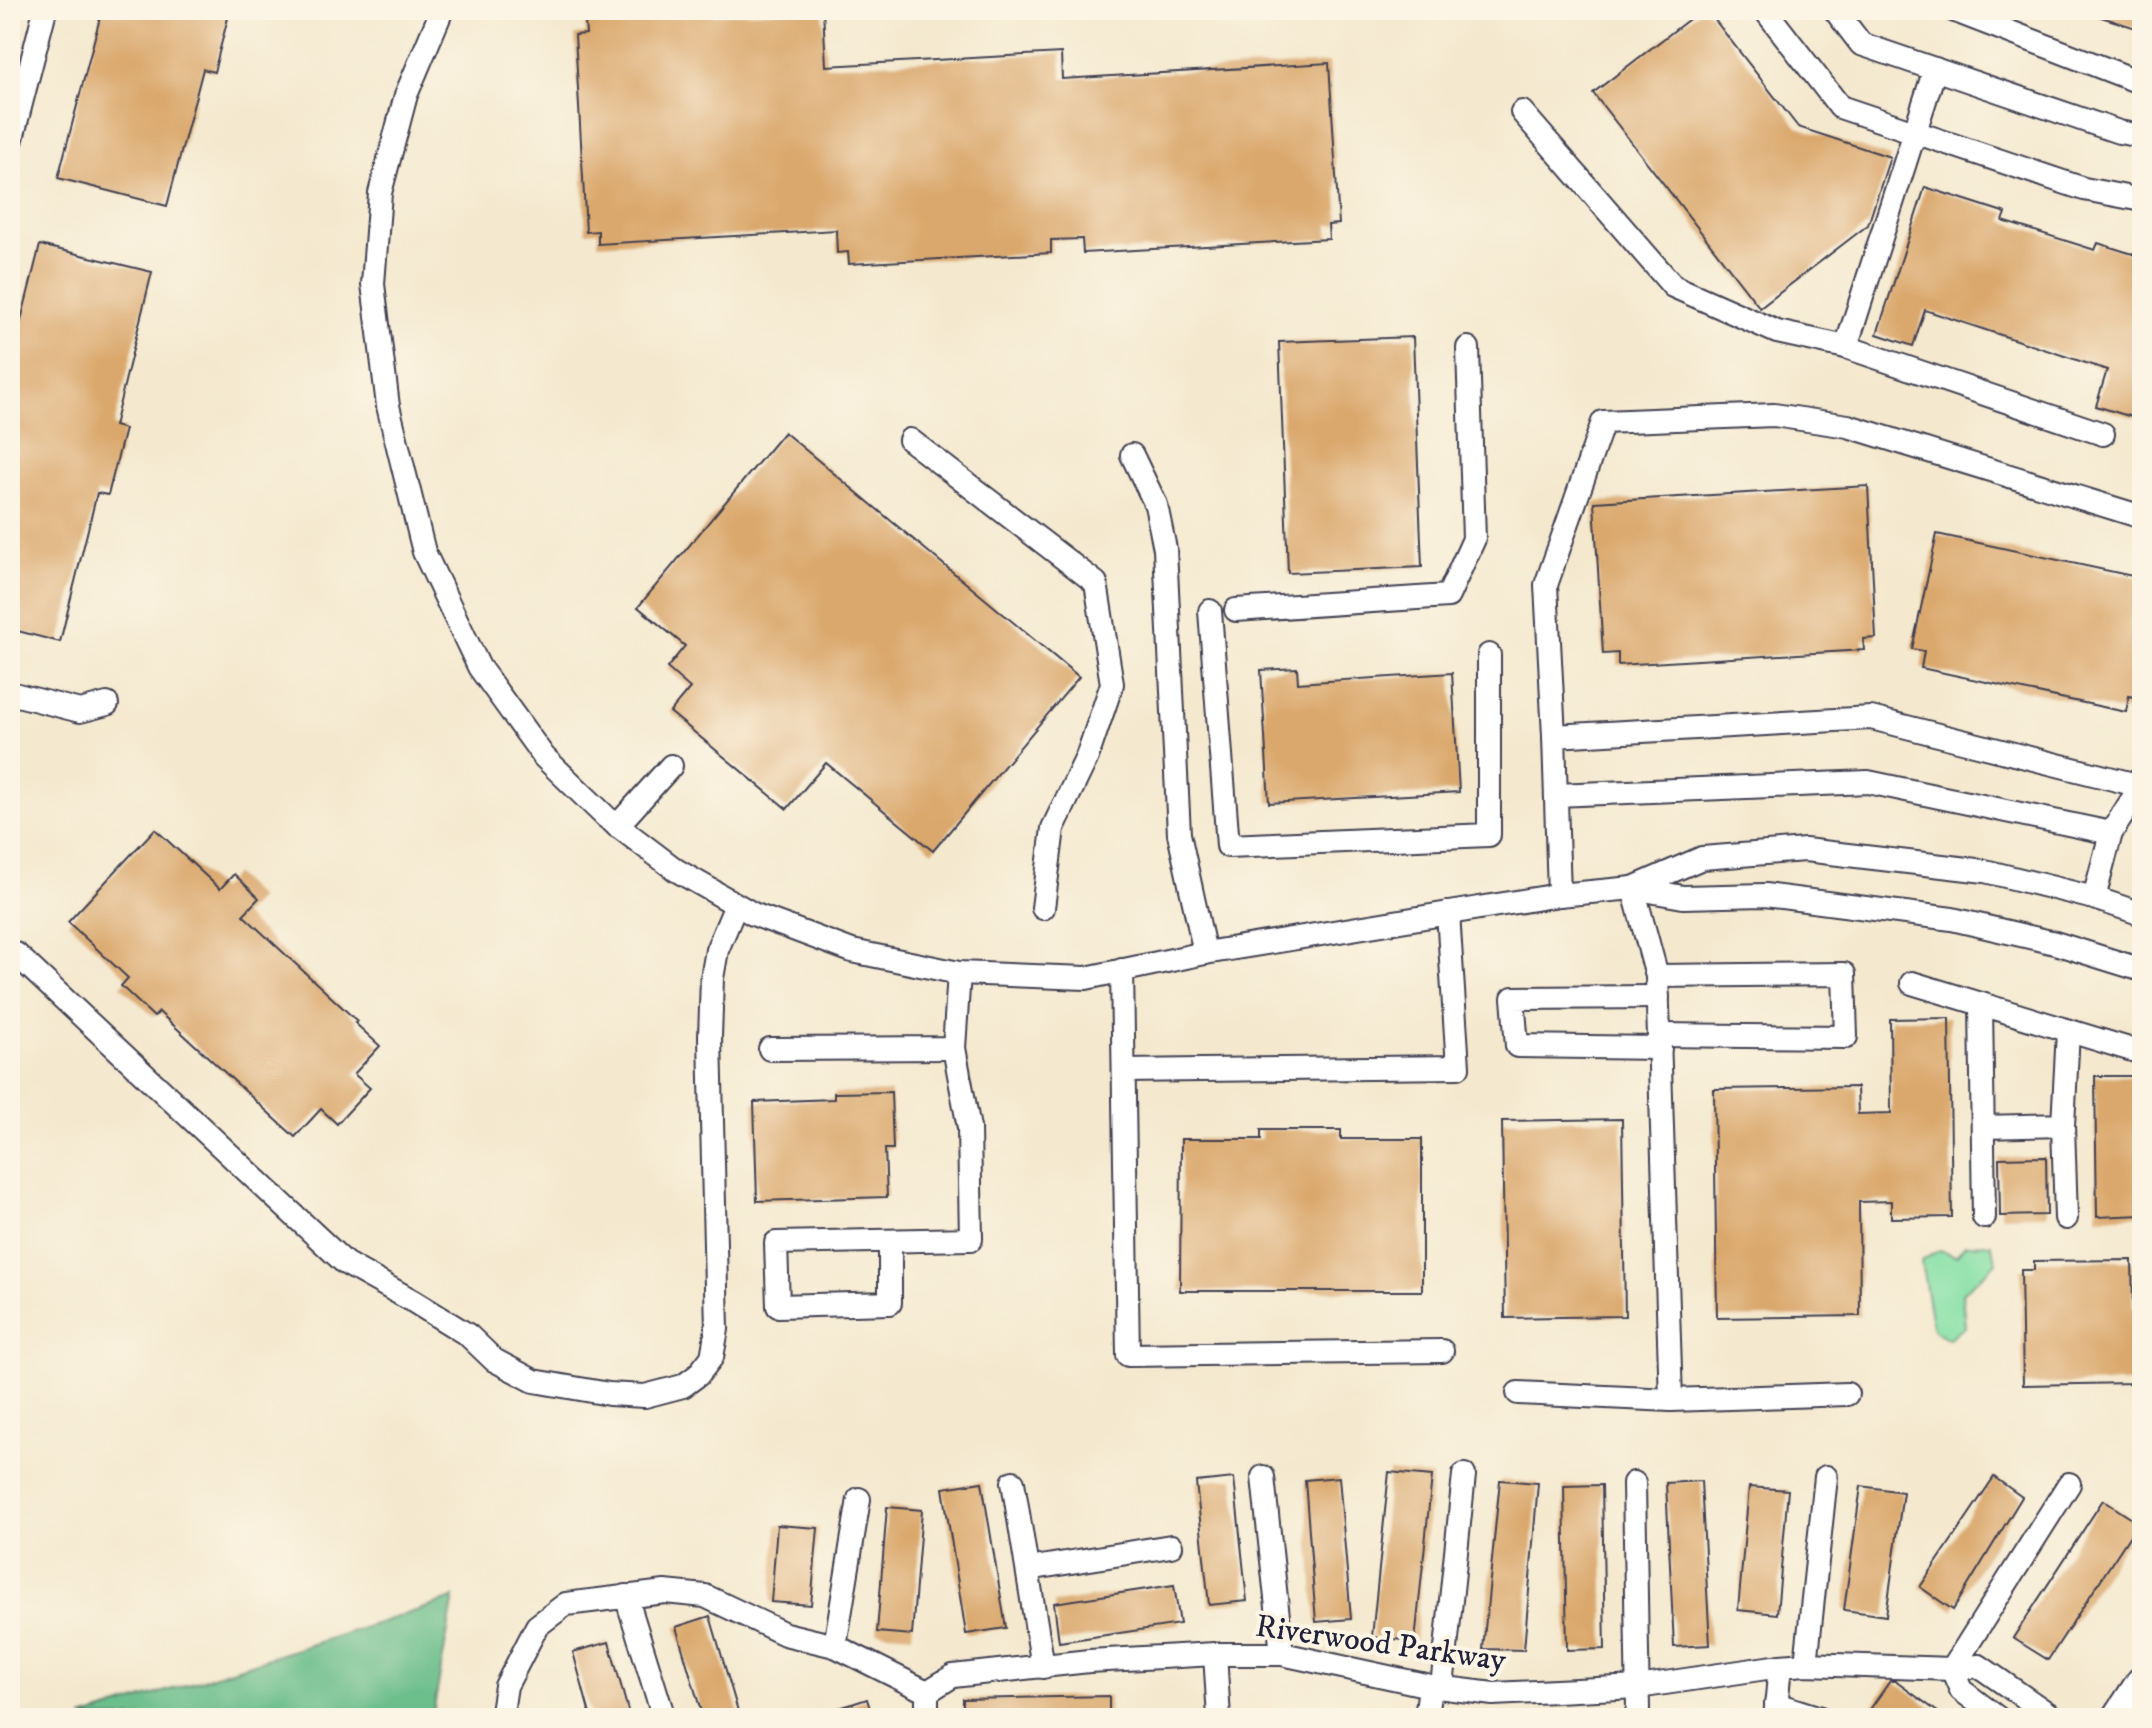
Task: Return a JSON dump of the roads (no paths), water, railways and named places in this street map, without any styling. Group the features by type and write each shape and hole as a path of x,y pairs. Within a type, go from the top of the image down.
{"highway":[{"path":"2119,1718 2142,1683"}],"street":[{"path":"10,146 45,10"},
{"path":"442,10 406,95 380,193 373,284 388,406 424,552 479,667 544,757 617,826 676,870 736,905 852,951 959,973 1086,978 1205,953 1448,913 1559,895 1633,888 1683,897 1765,895 1952,919 2055,943 2136,968 2142,947"},
{"path":"1765,10 1840,107 2084,189 2142,200"},
{"path":"1835,10 1861,44 2119,132 2142,136"},
{"path":"1953,10 2142,83"},
{"path":"1846,347 1935,69"},
{"path":"1522,112 1673,286 1777,332 1846,347 2103,434"},
{"path":"1236,610 1448,596 1474,539 1468,348"},
{"path":"1559,895 1546,585 1603,422 1774,415 1848,426 2142,517"},
{"path":"910,440 1096,583 1112,684 1087,757 1053,828 1043,908"},
{"path":"1132,455 1156,505 1165,549 1179,834 1205,953"},
{"path":"1210,611 1228,846 1489,835 1489,655"},
{"path":"10,693 80,711 107,704"},
{"path":"1554,736 1871,718 2141,784 2111,833 2094,898"},
{"path":"617,826 671,766"},
{"path":"1556,795 1868,782 2111,833"},
{"path":"1633,888 1702,858 1805,850 1985,871 2094,898 2142,914"},
{"path":"1633,888 1658,986 1671,1400"},
{"path":"16,954 345,1263 468,1335 494,1360 534,1381 609,1394 645,1396 683,1386 698,1375 712,1357 717,1329 710,1037 712,978 717,950 736,905"},
{"path":"1124,1071 1458,1067 1448,913"},
{"path":"1122,970 1128,1355 1442,1351"},
{"path":"890,1241 890,1303 778,1306 776,1243 971,1239 969,1128 954,1048 959,973"},
{"path":"1844,974 1846,1037 1517,1046 1513,998 1658,986 1844,974"},
{"path":"1912,983 2142,1053"},
{"path":"1981,1004 1984,1217"},
{"path":"2066,1218 2063,1125 2068,1031"},
{"path":"770,1049 954,1048"},
{"path":"1983,1127 2063,1125"},
{"path":"1518,1393 1671,1400 1847,1394"},
{"path":"1426,1718 1436,1686 1464,1475"},
{"path":"1263,1477 1282,1654"},
{"path":"1806,1664 1826,1477"},
{"path":"1013,1482 1043,1667"},
{"path":"1634,1483 1638,1687 1635,1718"},
{"path":"1998,1718 1961,1690 1952,1669 2069,1484"},
{"path":"835,1646 859,1499"},
{"path":"1028,1569 1171,1546"},
{"path":"501,1718 506,1686 537,1626 566,1604 665,1592 705,1596 785,1634 835,1646 927,1692 927,1718"},
{"path":"626,1596 664,1718"},
{"path":"1215,1654 1219,1718"},
{"name":"Riverwood Parkway","path":"927,1692 953,1676 1120,1658 1215,1654 1282,1654 1436,1686 1493,1694 1638,1687 1806,1664 1952,1669 1979,1666 2054,1718"},
{"path":"1780,1666 1776,1711 1820,1718"}]}
